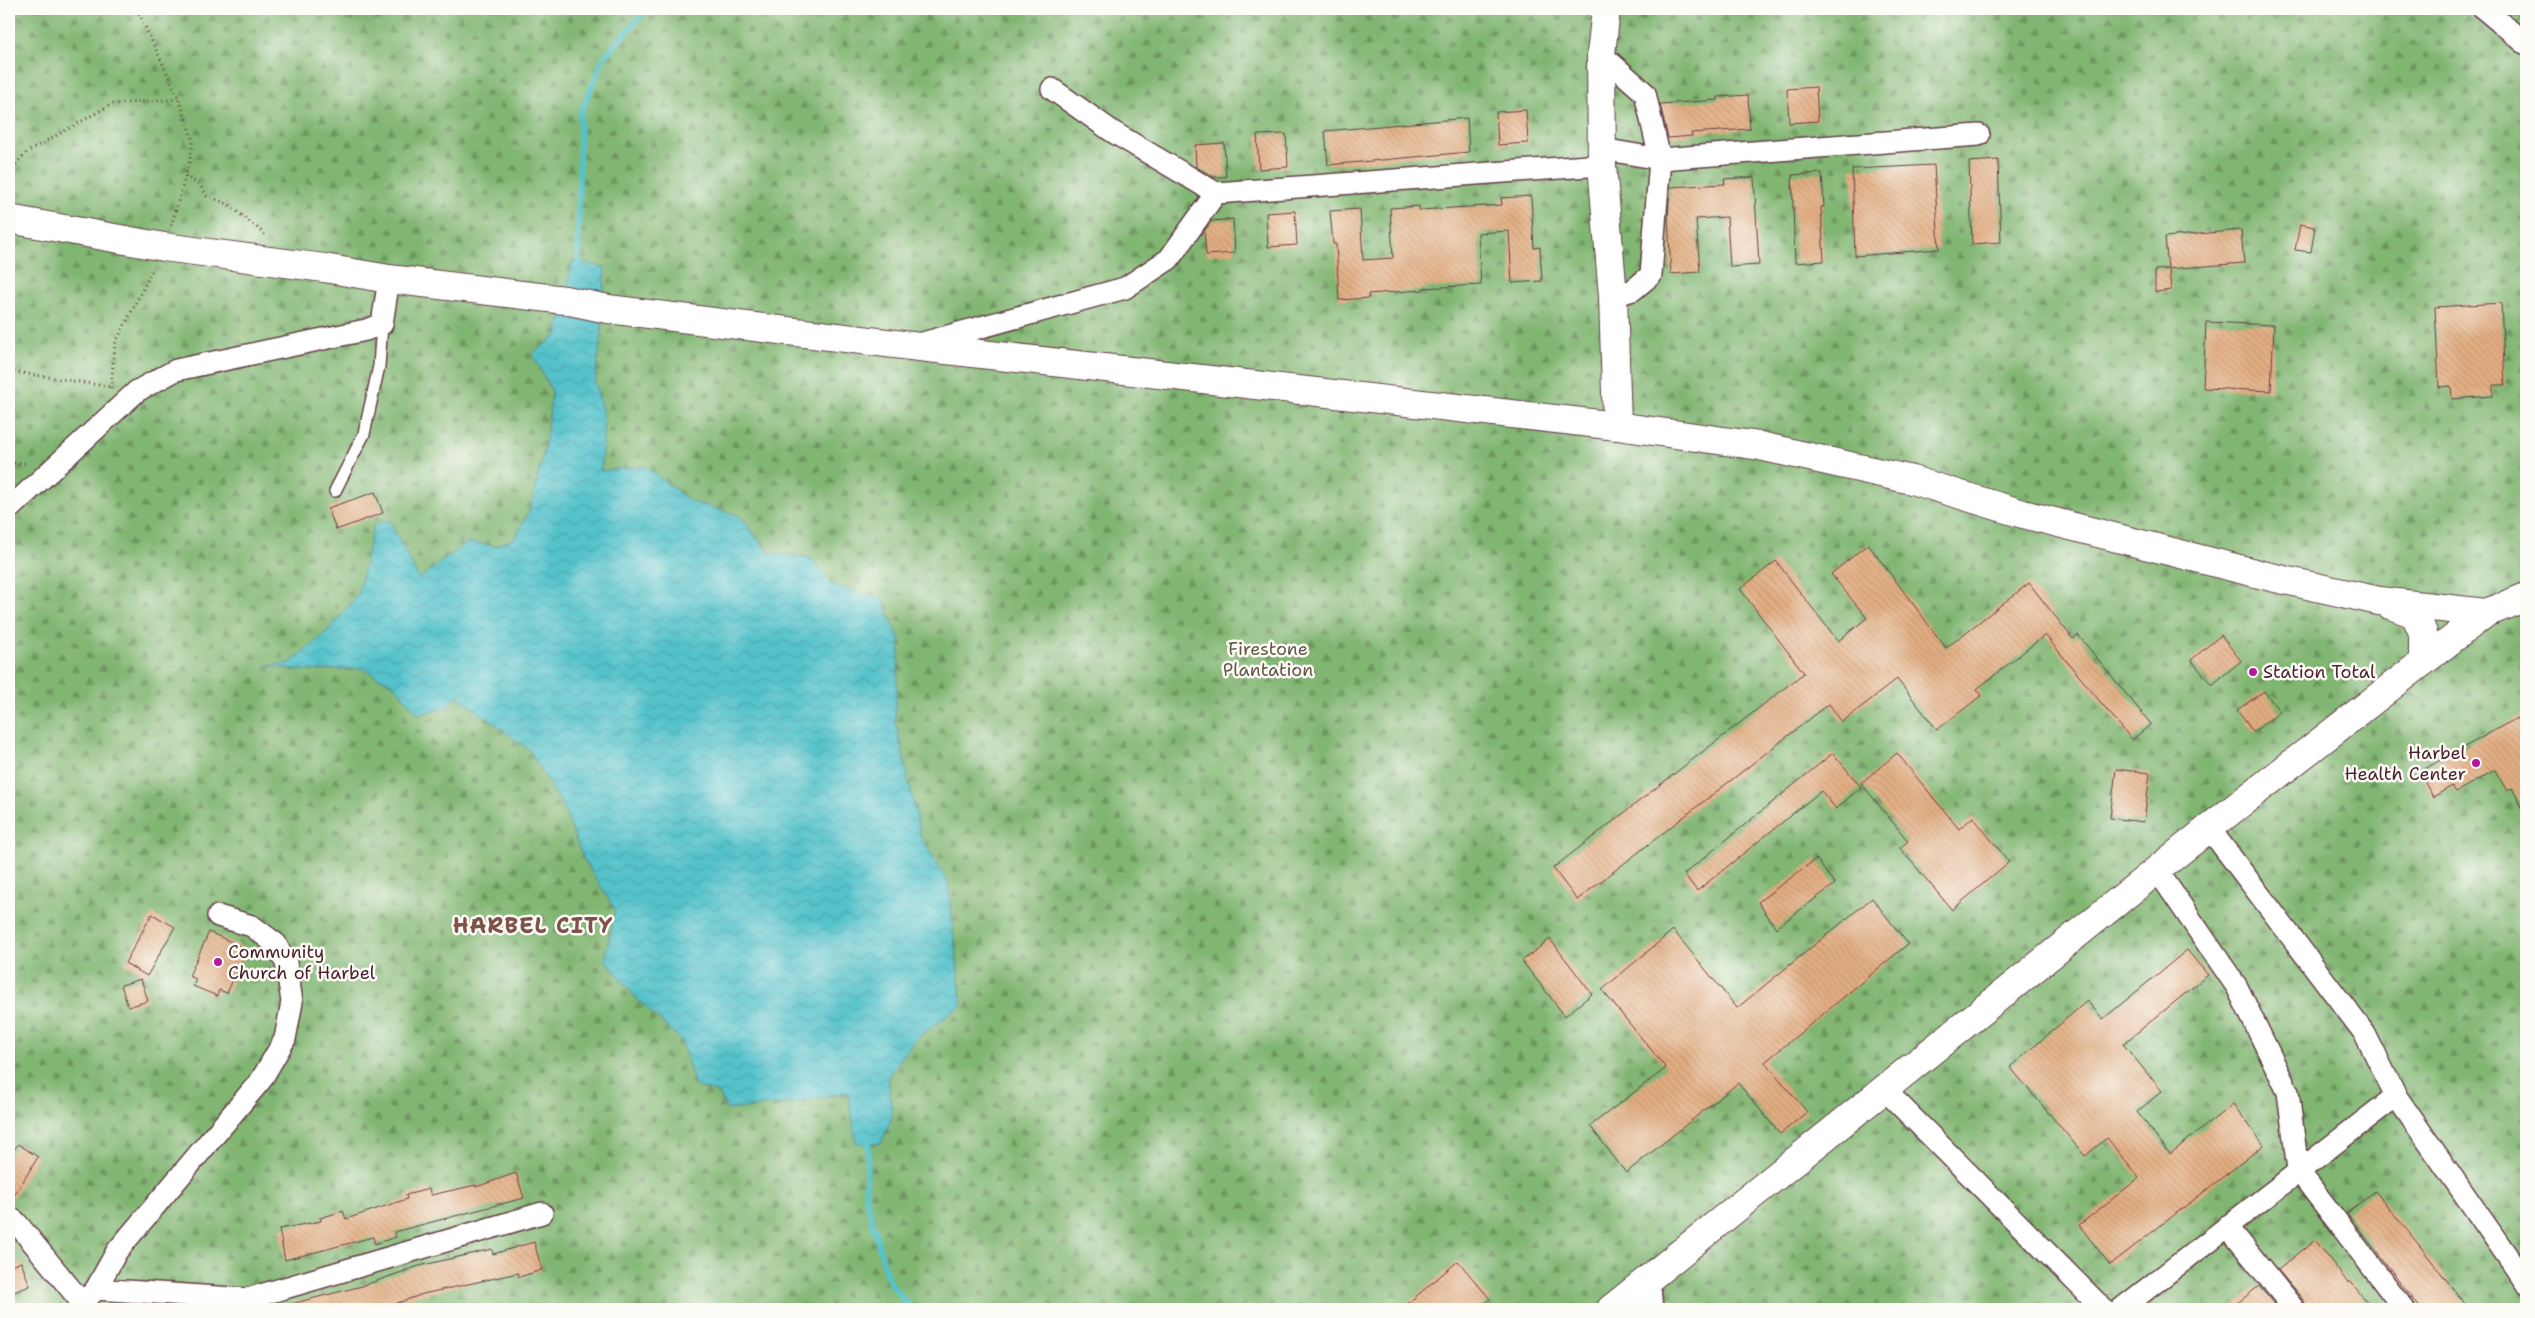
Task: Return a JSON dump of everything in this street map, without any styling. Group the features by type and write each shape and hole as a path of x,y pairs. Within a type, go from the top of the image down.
{"main road":[{"path":"1606,9 1602,54 1602,157 1613,296 1617,426"},
{"path":"9,219 164,247 324,268 389,279 565,300 608,308 911,346 1617,426 1760,446 1912,480 2023,514 2379,601 2415,614 2423,634 2422,662"},
{"path":"1611,1309 2209,828 2422,662 2486,613 2526,597"},
{"path":"2379,601 2486,613"}],"street":[{"path":"2484,9 2526,44"},
{"path":"1602,54 1645,93 1660,159 1651,276 1633,290 1613,296"},
{"path":"1052,90 1113,132 1216,193 1602,157 1660,159 1979,135"},
{"path":"911,346 1126,288 1169,259 1216,193"},
{"path":"9,509 137,390 176,370 366,330 382,324 389,279"},
{"path":"2209,828 2365,1034 2396,1096 2526,1283"},
{"path":"2158,870 2237,987 2288,1092 2298,1170 2404,1309"},
{"path":"85,1301 117,1251 261,1080 285,1039 292,1002 286,963 276,944 252,926 218,916"},
{"path":"1884,1090 2103,1309"},
{"path":"2121,1309 2298,1170 2396,1096"},
{"path":"9,1218 16,1222 85,1301 251,1304 542,1213"},
{"path":"2227,1226 2294,1309"},
{"path":"1649,1278 1652,1309"}],"lane":[{"path":"334,491 364,434 379,366 382,324"}],"path":[{"path":"109,416 115,344 164,247 185,176 193,141 178,99 137,9"},
{"path":"9,172 27,152 112,104 178,99"},
{"path":"185,176 200,185 207,196 228,204 273,241"},
{"path":"9,371 137,390"}],"green space":[{"name":"Firestone Plantation","path":"9,9 2526,9 2526,1309 9,1309"}],"water":[{"path":"573,260 605,268 601,338 595,381 604,419 601,471 645,466 690,501 740,516 769,553 811,558 831,585 882,598 900,641 895,719 921,837 948,882 962,1005 917,1038 888,1076 892,1117 881,1143 866,1145 856,1142 848,1092 792,1103 727,1110 719,1093 695,1086 681,1040 636,998 605,959 615,909 584,860 562,805 529,750 458,696 443,709 418,714 394,685 361,668 310,671 267,666 290,663 327,632 358,595 373,526 389,520 419,579 468,542 496,546 515,538 531,507 545,446 552,391 532,354 557,335"}],"building":[{"path":"1816,87 1818,121 1789,123 1787,89"},
{"path":"1748,95 1750,129 1691,133 1692,136 1668,138 1660,104 1718,100 1718,97"},
{"path":"1526,110 1528,143 1498,145 1496,112"},
{"path":"1467,118 1469,152 1328,165 1325,131"},
{"path":"1286,134 1288,167 1259,169 1257,135"},
{"path":"1224,143 1226,177 1214,177 1196,167 1195,145"},
{"path":"1998,160 2001,242 1972,244 1969,162"},
{"path":"1934,165 1939,249 1855,256 1852,169"},
{"path":"1822,173 1824,207 1821,207 1824,261 1795,263 1792,175"},
{"path":"1754,177 1759,265 1730,267 1727,217 1696,219 1700,272 1671,274 1668,217 1670,187 1725,184 1724,179"},
{"path":"1531,196 1534,248 1540,247 1542,281 1512,283 1509,231 1478,233 1481,285 1423,288 1423,290 1368,294 1369,298 1339,300 1336,244 1333,244 1330,211 1360,209 1363,260 1393,258 1390,208 1419,206 1419,210 1502,205 1501,198"},
{"path":"1295,211 1297,245 1268,247 1266,213"},
{"path":"1233,219 1235,253 1206,255 1204,231 1212,221"},
{"path":"2300,224 2315,227 2311,252 2295,250"},
{"path":"2241,230 2244,263 2168,269 2165,237"},
{"path":"2169,269 2171,290 2155,292 2155,270"},
{"path":"2501,303 2505,385 2493,385 2493,396 2452,399 2451,386 2439,387 2435,307"},
{"path":"2206,322 2274,325 2271,391 2203,388"},
{"path":"375,492 383,513 336,530 328,508"},
{"path":"1868,544 1946,648 2029,583 2073,639 2078,635 2151,724 2132,740 2045,635 1977,689 1982,695 1937,730 1897,679 1842,722 1829,704 1577,900 1553,868 1804,673 1740,589 1776,561 1838,641 1867,618 1831,574"},
{"path":"2221,635 2241,661 2212,685 2191,660"},
{"path":"2264,691 2280,712 2253,732 2237,710"},
{"name":"Harbel Health Center","path":"2526,713 2526,815 2512,788 2507,791 2495,770 2456,792 2452,786 2433,797 2419,772"},
{"path":"1833,753 1861,787 1836,809 1821,791 1697,891 1684,874"},
{"path":"1897,753 1959,829 1973,817 2009,862 1952,910 1900,848 1908,841 1861,783"},
{"path":"2116,769 2150,773 2144,822 2110,818"},
{"path":"1816,859 1835,884 1776,928 1758,902"},
{"path":"1872,898 1908,944 1765,1062 1807,1112 1780,1134 1738,1083 1626,1173 1590,1126 1666,1068 1602,990 1673,930 1737,1008"},
{"path":"152,914 175,927 147,976 125,963"},
{"name":"Community Church of Harbel","path":"209,932 247,949 227,993 219,990 217,996 193,986 196,979 189,976"},
{"path":"1550,939 1592,994 1565,1016 1522,961"},
{"path":"2187,950 2208,975 2123,1044 2162,1091 2137,1112 2170,1154 2233,1104 2264,1145 2110,1265 2079,1225 2139,1178 2107,1138 2085,1156 2010,1067 2087,1001 2103,1019"},
{"path":"141,979 148,1001 128,1007 121,985"},
{"path":"18,1144 38,1157 9,1204 9,1158"},
{"path":"516,1173 524,1198 394,1232 396,1237 375,1244 373,1237 285,1260 279,1229 321,1221 320,1218 343,1211 346,1219 407,1199 406,1195 429,1189 431,1195 476,1185 476,1187"},
{"path":"2375,1191 2469,1309 2421,1309 2347,1213"},
{"path":"2315,1240 2348,1283 2350,1281 2373,1309 2306,1309 2304,1301 2278,1270"},
{"path":"534,1242 542,1270 519,1277 518,1273 423,1294 381,1309 292,1309 291,1304 362,1286 419,1266 492,1249 493,1254"},
{"path":"1458,1261 1490,1299 1478,1309 1401,1309"},
{"path":"21,1262 30,1286 9,1294 9,1267"},
{"path":"2259,1286 2278,1309 2230,1309"}],"waterway":[{"path":"578,268 580,115 604,57 647,9"},
{"path":"869,1138 865,1195 888,1280 911,1309"}],"place":[{"name":"Station Total","path":"2253,672"},
{"name":"Harbel Health Center","path":"2476,763"},
{"name":"Community Church of Harbel","path":"218,962"}],"district":[{"name":"HARBEL CITY","path":"533,925"}]}
